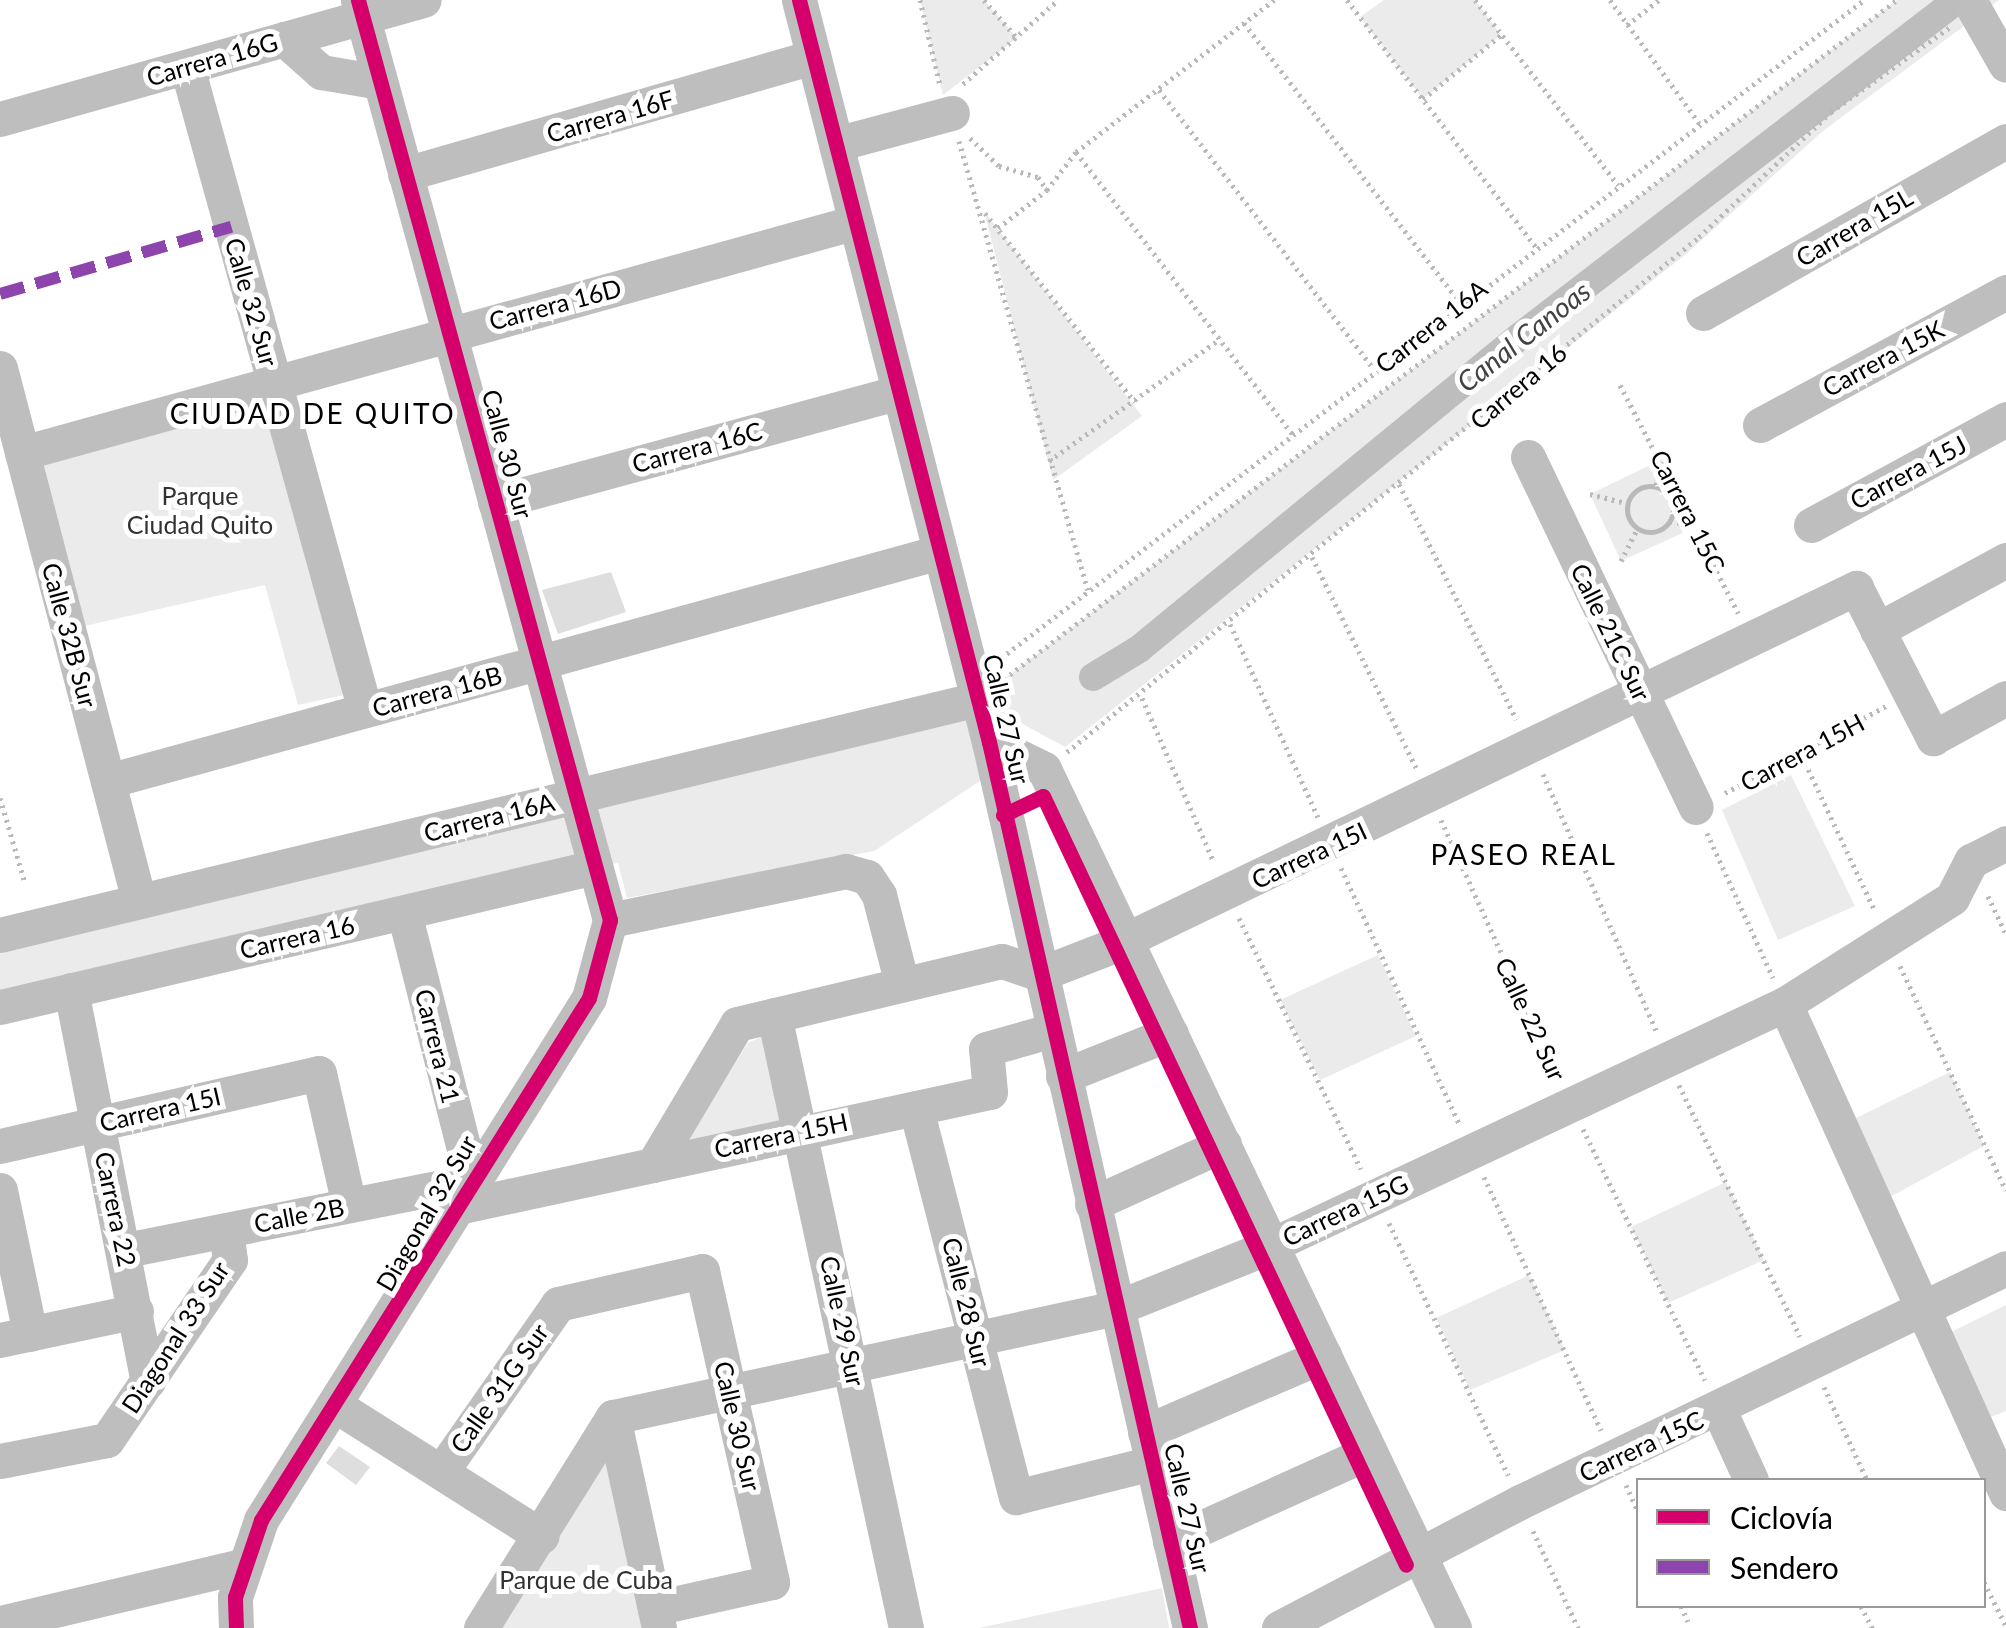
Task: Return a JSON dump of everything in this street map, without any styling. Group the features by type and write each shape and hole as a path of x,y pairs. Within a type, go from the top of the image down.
{"street":[{"name":"Carrera 16G","path":"0,119 284,39 360,9 424,0"},
{"name":"Calle 27 Sur","path":"799,0 989,742 1190,1628"},
{"name":"Calle 30 Sur","path":"360,9 610,920"},
{"path":"1974,10 2006,65"},
{"path":"284,39 321,72 380,82"},
{"name":"Carrera 16F","path":"405,174 814,57"},
{"name":"Calle 32 Sur","path":"187,66 364,710"},
{"path":"836,144 953,116"},
{"name":"Carrera 15L","path":"1703,313 2006,141"},
{"name":"Carrera 16D","path":"22,453 856,222"},
{"name":"Carrera 15K","path":"1760,425 2006,292"},
{"name":"Calle 32B Sur","path":"0,368 139,901"},
{"name":"Carrera 16C","path":"495,502 899,392"},
{"name":"Carrera 15J","path":"1810,525 2006,419"},
{"name":"Calle 21C Sur","path":"1528,457 1638,696 1696,807"},
{"name":"Carrera 16B","path":"108,781 940,552"},
{"path":"2006,560 1877,630 1934,738 2006,698"},
{"name":"Carrera 15I","path":"1040,974 1127,939 1331,845 1856,588 1877,630"},
{"name":"Carrera 16A","path":"0,935 978,699"},
{"path":"989,742 1044,769 1370,1452 1423,1554 1454,1628"},
{"name":"Carrera 15G","path":"613,1417 1116,1308 1272,1245 1785,1004 1952,898 1971,862 2006,842"},
{"name":"Carrera 16","path":"0,1007 595,866"},
{"path":"610,920 846,871 867,877 879,895 902,984"},
{"name":"Carrera 21","path":"404,912 468,1193"},
{"name":"Diagonal 32 Sur","path":"242,1566 260,1520 338,1407 589,998 610,920"},
{"path":"653,1165 737,1024 1002,961 1040,974"},
{"name":"Carrera 22","path":"71,990 126,1250 148,1382"},
{"path":"1785,1004 1923,1312 2002,1475"},
{"name":"Calle 29 Sur","path":"774,1014 853,1364 906,1628"},
{"name":"Carrera 15H","path":"468,1193 653,1165 802,1128 990,1092 986,1049 1052,1030"},
{"path":"1063,1076 1172,1033"},
{"name":"Carrera 15I","path":"0,1146 319,1073 350,1205"},
{"name":"Calle 28 Sur","path":"916,1108 1016,1497 1148,1448"},
{"path":"1092,1204 1224,1144"},
{"path":"0,1190 15,1337 136,1311"},
{"name":"Calle 2B","path":"126,1250 350,1205 468,1193"},
{"name":"Diagonal 33 Sur","path":"0,1460 107,1440 230,1260 226,1230"},
{"name":"Carrera 15C","path":"1279,1628 1323,1620 1423,1554 1520,1502 1923,1312 2006,1268"},
{"name":"Calle 30 Sur","path":"558,1304 702,1270 772,1582 657,1618"},
{"name":"Calle 31G Sur","path":"441,1472 558,1304"},
{"path":"1148,1448 1324,1355"},
{"path":"338,1407 541,1536"},
{"path":"1719,1410 1750,1478"},
{"path":"481,1628 613,1417"},
{"path":"613,1417 657,1618"},
{"path":"1170,1542 1370,1452"},
{"path":"0,1623 101,1614 242,1566 236,1628"}],"path":[{"path":"920,0 984,211 1049,462 1088,590"},
{"path":"984,0 1016,38"},
{"path":"953,116 1016,38 1058,0"},
{"path":"998,228 1047,190 1076,152 1274,0"},
{"path":"1348,0 1536,247"},
{"path":"1475,0 1618,185"},
{"path":"1610,0 1700,124"},
{"path":"1628,25 1659,0"},
{"path":"978,699 1897,0"},
{"path":"1244,23 1460,302"},
{"path":"1422,99 1501,35"},
{"path":"1159,90 1374,370"},
{"path":"953,116 999,166 1038,177 1047,190"},
{"path":"1076,152 1293,435"},
{"path":"984,211 1134,402"},
{"path":"1049,462 1220,338"},
{"path":"1656,486 1664,459"},
{"path":"1399,484 1531,748 1667,1060 1866,1478"},
{"path":"1627,503 1635,491 1656,486"},
{"path":"1638,530 1659,531 1670,521 1672,500 1656,486"},
{"path":"1590,494 1627,503"},
{"path":"1627,503 1638,530"},
{"path":"1670,521 1698,526"},
{"path":"1620,560 1638,530"},
{"path":"1230,624 1636,1507"},
{"path":"1141,697 1228,893 1578,1628"},
{"path":"1802,756 2006,1190"},
{"path":"0,798 24,884"},
{"path":"1696,807 1785,1004"},
{"path":"1986,1586 2006,1626"},
{"path":"1682,1608 1688,1622"}],"green space":[{"path":"920,0 984,0 1017,38 943,95"},
{"path":"1384,0 1475,0 1501,35 1423,99 1360,17"},
{"path":"1897,0 1999,0 1823,131 1686,254 1065,747 978,700 992,773 874,851 627,898 618,863 595,867 0,1007 0,943 978,699"},
{"path":"984,211 1142,416 1053,480"},
{"name":"Parque Ciudad Quito","path":"269,403 344,695 298,705 265,585 80,627 43,461"},
{"path":"1663,459 1698,526 1621,561 1590,494"},
{"path":"1791,775 1855,906 1778,940 1722,810"},
{"path":"1378,955 1416,1036 1320,1080 1280,1000"},
{"path":"767,1034 784,1120 682,1147 748,1043"},
{"path":"1950,1072 1984,1146 1875,1205 1840,1126"},
{"path":"1726,1182 1764,1260 1668,1303 1631,1227"},
{"path":"1529,1275 1565,1350 1470,1390 1436,1318"},
{"path":"2006,1305 2006,1411 1983,1420 1943,1336"},
{"name":"Parque de Cuba","path":"611,1449 647,1628 494,1628"},
{"path":"1162,1588 1169,1628 979,1628"}],"building":[{"path":"611,572 626,612 558,634 542,590"},
{"path":"339,1446 370,1467 356,1485 326,1463"}],"waterway":[{"name":"Canal Canoas","path":"1093,677 1139,649 1519,337 1957,0"}],"marked path":[{"path":"0,294 231,227"}],"cycle path":[{"path":"236,1628 235,1597 261,1520 589,998 610,920 358,0"},
{"path":"799,0 989,742 1190,1628"},
{"path":"1003,815 1043,796 1406,1565"}],"district":[{"name":"CIUDAD DE QUITO","path":"313,413"},
{"name":"PASEO REAL","path":"1524,854"}]}
